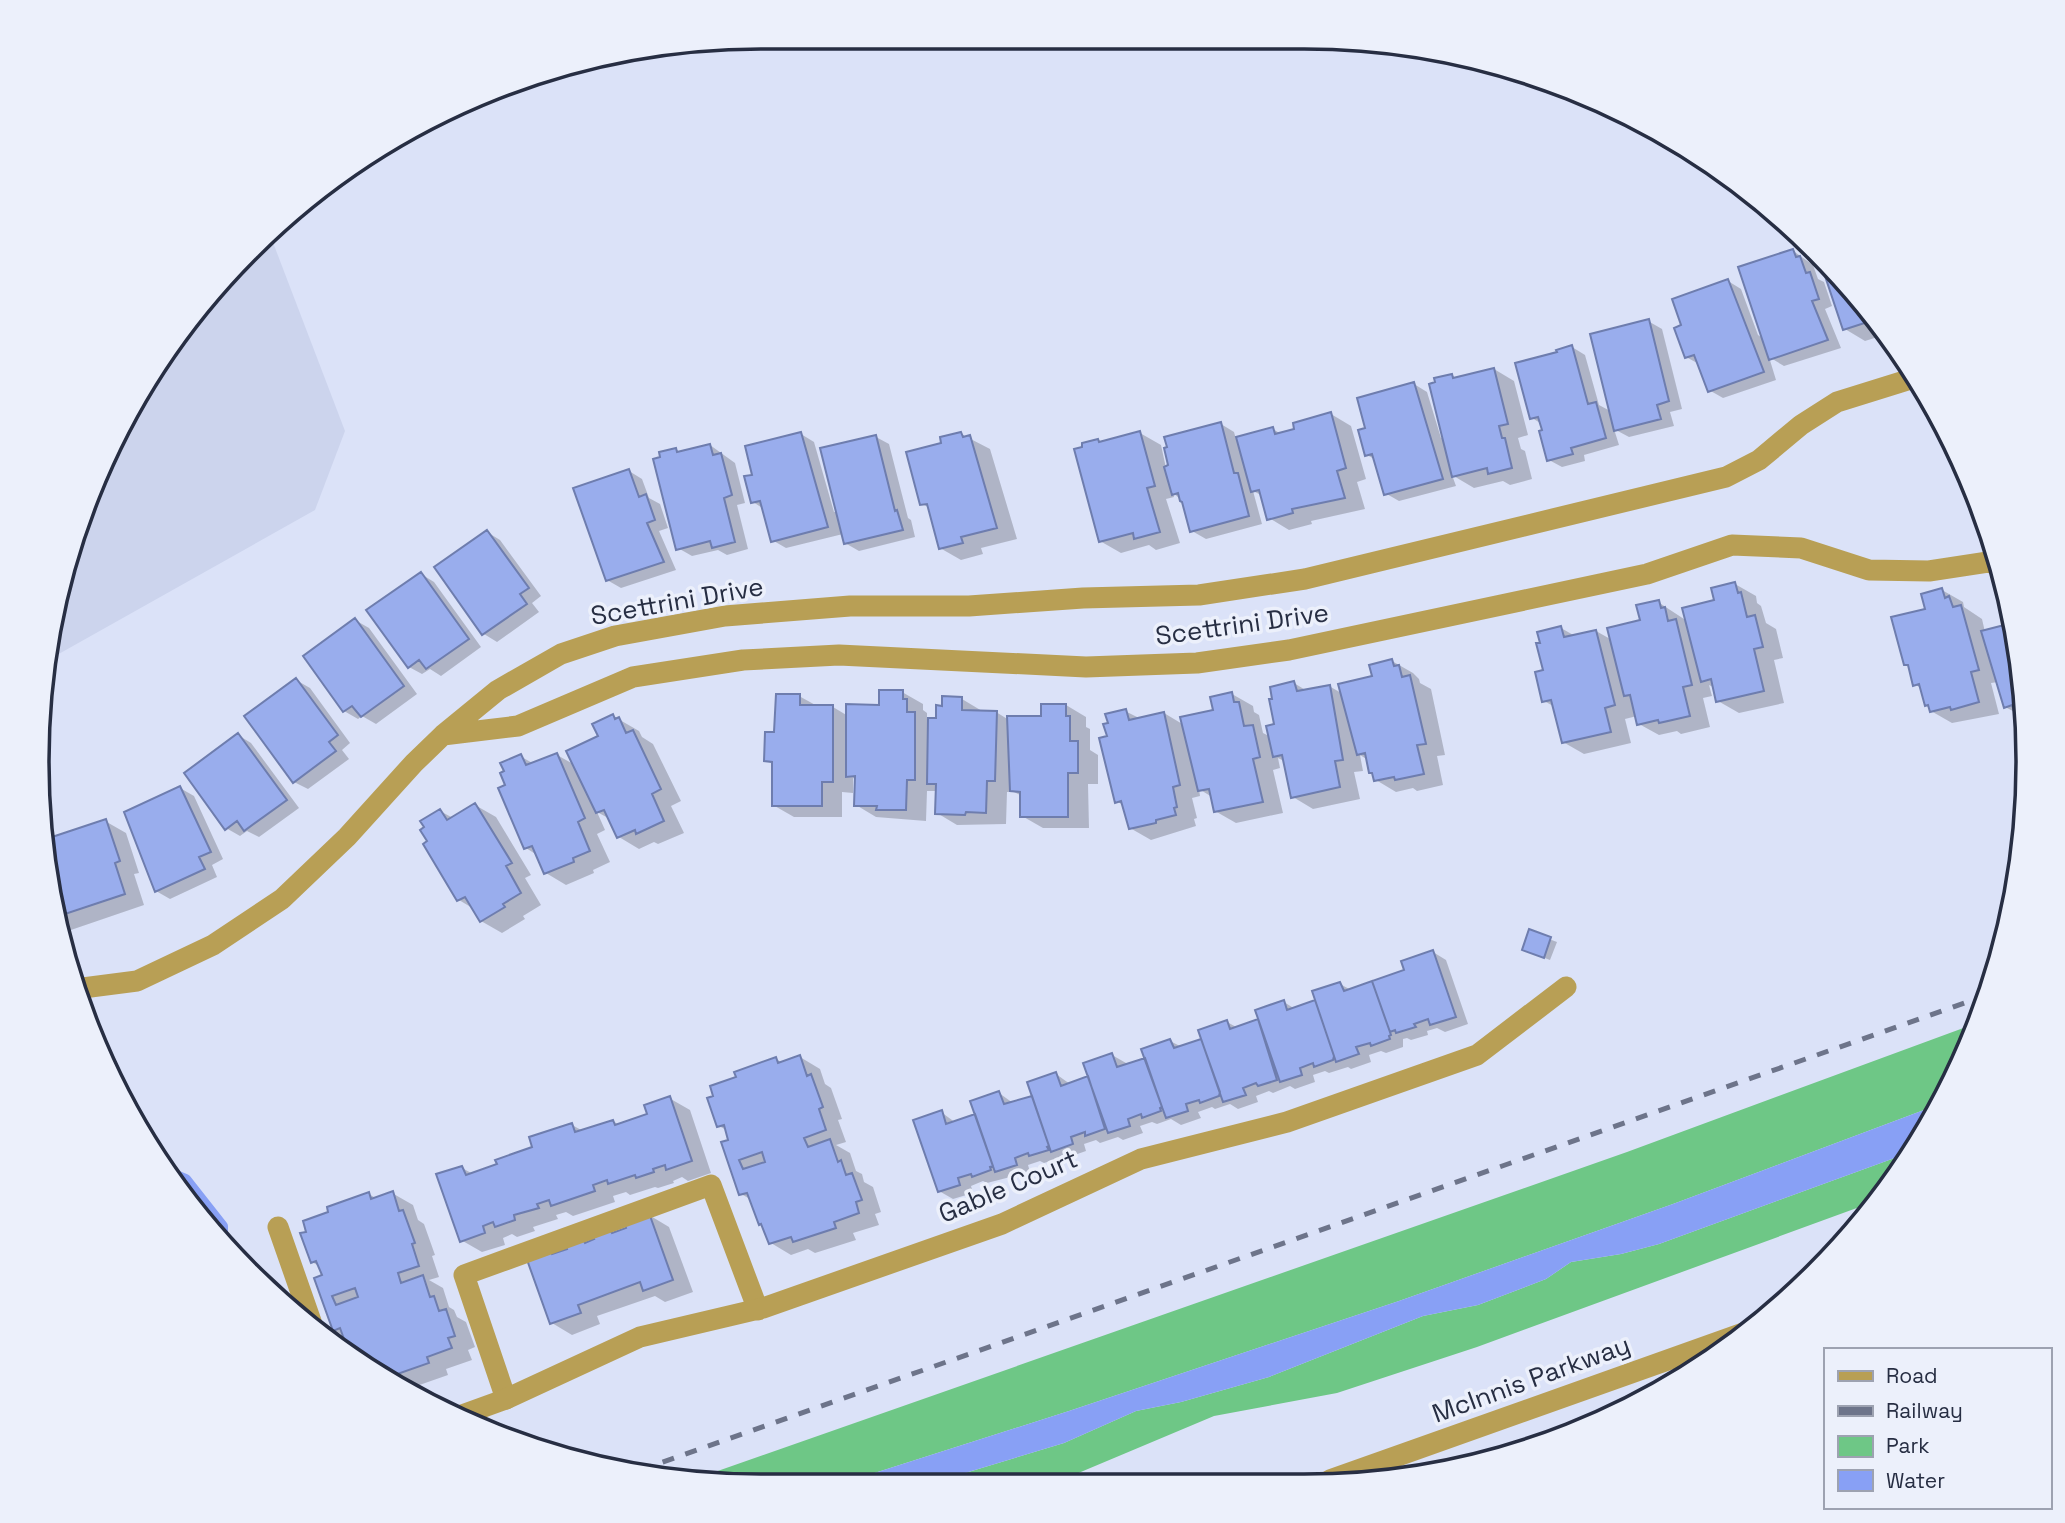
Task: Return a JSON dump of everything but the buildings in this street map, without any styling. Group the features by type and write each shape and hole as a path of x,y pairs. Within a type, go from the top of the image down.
{"street":[{"name":"Scettrini Drive","path":"86,988 137,981 213,945 282,899 347,837 414,763 443,735 498,690 561,654 614,636 725,615 850,606 970,606 1083,598 1199,595 1305,579 1726,477 1759,460 1801,425 1837,402 1905,381"},
{"name":"Scettrini Drive","path":"443,735 517,726 633,677 743,660 839,655 1086,667 1197,663 1289,650 1647,574 1732,545 1801,548 1869,570 1929,571 1987,562"},
{"name":"Gable Court","path":"470,1412 506,1399 640,1336 758,1310 1002,1224 1141,1158 1287,1122 1477,1055 1566,986"},
{"path":"506,1399 464,1275 711,1185 758,1310"},
{"path":"278,1227 307,1309"},
{"name":"McInnis Parkway","path":"1353,1472 1714,1344"}],"shaded area":[{"path":"273,244 345,431 315,510 57,655 73,577 103,489 122,446 144,405 196,328 226,292"}],"green space":[{"path":"1964,1028 1926,1109 1673,1204 1399,1301 871,1474 715,1472 1627,1152"},
{"path":"1896,1158 1859,1207 1477,1347 1337,1393 1214,1416 1076,1474 962,1474 1064,1443 1136,1411 1181,1402 1269,1377 1423,1316 1478,1305 1546,1279 1571,1262 1621,1254 1659,1244"}],"water":[{"path":"1926,1109 1896,1158 1659,1244 1621,1254 1571,1262 1546,1279 1478,1305 1423,1316 1269,1377 1181,1402 1136,1411 1064,1443 962,1474 871,1474 1399,1301 1673,1204"}],"waterway":[{"path":"184,1178 223,1227"}],"railway":[{"path":"653,1465 1975,999"}]}
